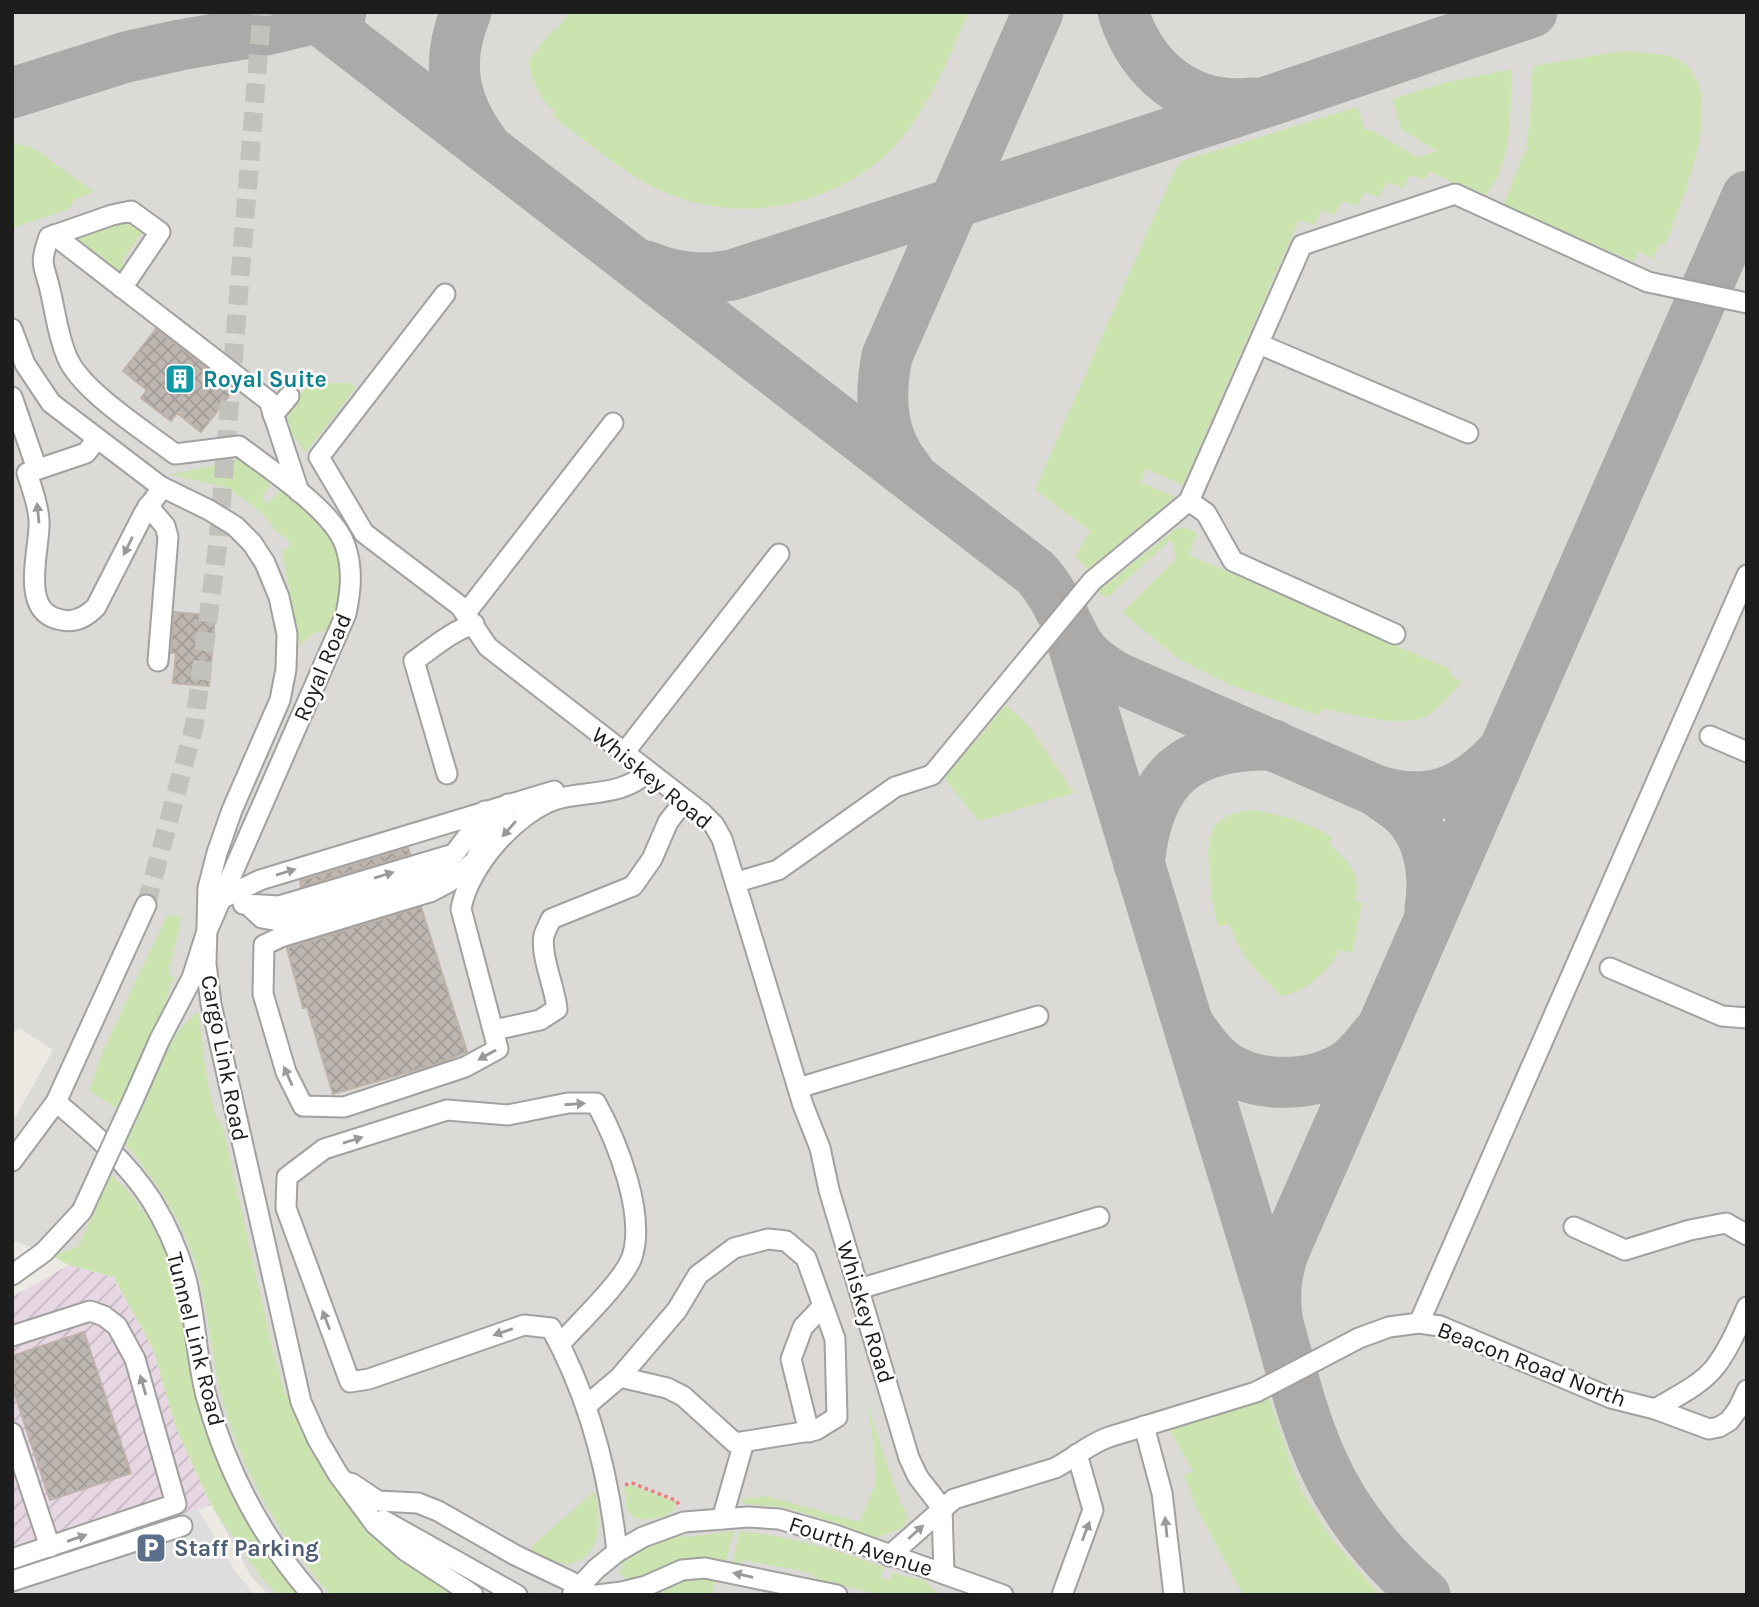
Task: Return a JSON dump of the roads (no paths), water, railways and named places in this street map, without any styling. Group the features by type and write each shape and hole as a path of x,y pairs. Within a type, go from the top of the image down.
{"lane":[{"path":"737,882 778,870 895,787 932,775 1092,581 1188,501 1301,245 1455,194 1648,282 1747,303"},
{"path":"54,235 131,211 160,232 122,288"},
{"path":"54,235 269,401 299,494"},
{"name":"Royal Road","path":"12,1275 44,1252 82,1211 160,1039 192,978 207,931 215,893 346,614 351,585 344,543 334,524 239,446 175,454 86,385 68,360 55,322 51,294 41,260 49,237 54,235"},
{"name":"Whiskey Road","path":"445,295 319,457 364,533 460,606 488,647 714,825 722,839 737,882 798,1088 820,1148 829,1189 909,1458 918,1478 942,1508"},
{"path":"12,329 25,364 51,402 162,488 209,510 234,526 252,542 265,563 279,597 287,634 286,668 279,701 216,853 215,893"},
{"path":"1259,344 1468,433"},
{"path":"273,415 289,396"},
{"path":"12,397 37,469"},
{"path":"447,774 414,661 470,618 613,423"},
{"path":"97,439 86,453 27,473 39,518 33,581 35,592 43,608 58,620 84,617 96,607 148,506 162,488"},
{"path":"1188,501 1206,513 1233,561 1395,634"},
{"path":"148,506 165,526 168,537 158,661"},
{"path":"624,753 779,554"},
{"path":"1419,1323 1747,575"},
{"path":"1710,736 1747,752"},
{"path":"508,804 491,825 475,861 449,882 430,892 281,937 264,945 263,995 286,1072 303,1106 344,1107 465,1067 498,1049 461,909 463,894 485,857 518,820 556,800 592,795 639,780 647,771"},
{"path":"215,893 564,788 580,787 592,795"},
{"path":"494,1030 540,1020 558,1009 556,991 547,967 544,936 551,919 633,886 652,859 668,822 685,800"},
{"path":"215,893 249,906 279,906 455,853 485,811"},
{"path":"12,1161 56,1102 146,905"},
{"name":"Cargo Link Road","path":"207,931 206,964 211,1004 301,1402 318,1440 338,1474 375,1524 407,1551 473,1595"},
{"path":"1610,968 1722,1016 1747,1018"},
{"path":"798,1088 1038,1016"},
{"name":"Tunnel Link Road","path":"56,1102 92,1132 152,1201 186,1278 207,1398 227,1459 249,1504 270,1538 312,1595"},
{"path":"560,1344 612,1287 632,1259 636,1237 634,1207 612,1132 596,1103 568,1103 508,1115 447,1110 324,1149 287,1177 286,1208 349,1382 369,1379 524,1325 551,1328 586,1406 603,1461 617,1552"},
{"path":"859,1289 1099,1217"},
{"path":"1574,1227 1625,1250 1690,1230 1726,1223 1747,1235"},
{"path":"586,1406 620,1377 677,1310 698,1275 734,1248 768,1239 786,1241 806,1258 835,1339 837,1417 809,1432 735,1443 683,1396 667,1388 620,1377"},
{"path":"809,1432 791,1359 803,1327 823,1306"},
{"path":"1656,1409 1714,1368 1747,1307"},
{"path":"12,1336 90,1311 104,1316 117,1326 135,1359 176,1504 12,1559"},
{"name":"Beacon Road North","path":"889,1556 942,1508 966,1494 1055,1468 1097,1441 1256,1392 1359,1338 1389,1326 1419,1323 1440,1326 1611,1398 1656,1409 1709,1429 1729,1421 1747,1390"},
{"path":"1144,1426 1162,1493 1174,1595"},
{"path":"12,1433 50,1547"},
{"path":"722,1519 744,1442"},
{"path":"1064,1594 1093,1510 1077,1454"},
{"path":"338,1474 378,1501 418,1503 438,1511 585,1593 622,1592 646,1586 682,1570 705,1568 837,1595"},
{"path":"942,1508 944,1574"},
{"path":"364,1510 517,1595"},
{"name":"Fourth Avenue","path":"585,1593 617,1552 643,1537 684,1522 779,1519 835,1535 1003,1595"},
{"path":"12,1581 182,1526"}],"tunnel":[{"path":"146,905 194,727 218,543 262,12"}],"place":[{"name":"Royal Suite","path":"180,379"},
{"name":"Staff Parking","path":"151,1548"}]}
